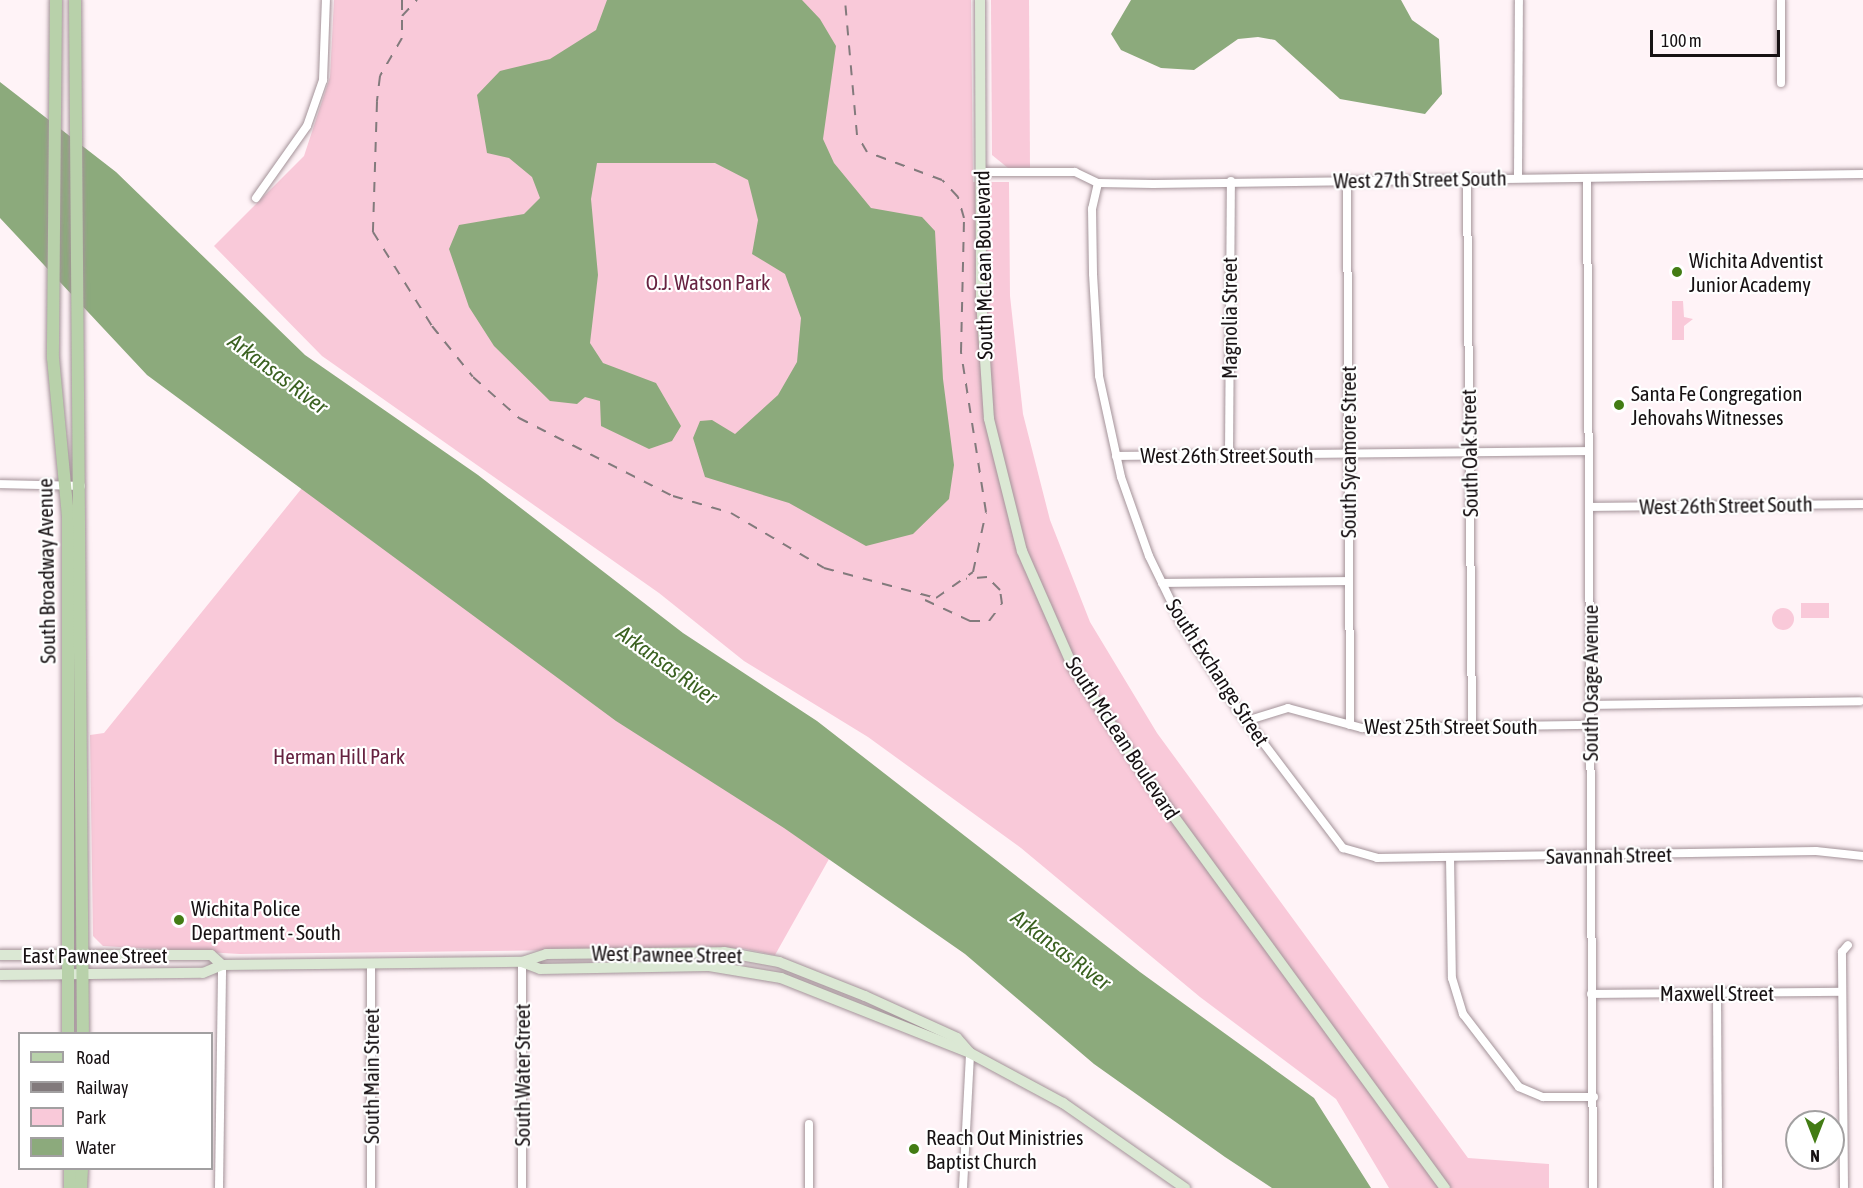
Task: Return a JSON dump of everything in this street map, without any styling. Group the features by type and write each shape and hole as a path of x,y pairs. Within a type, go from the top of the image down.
{"main road":[{"name":"South Broadway Avenue","path":"56,0 52,358 65,483 68,1032"},
{"name":"South Broadway Avenue","path":"75,0 74,362 81,486 83,1032"},
{"name":"South McLean Boulevard","path":"980,0 981,172 989,419 1022,551 1073,667 1151,785 1445,1188"},
{"name":"West Pawnee Street","path":"371,964 522,962 546,954 756,956 929,1025 957,1038 970,1053"},
{"name":"East Pawnee Street","path":"0,955 211,955 222,964"},
{"name":"West Pawnee Street","path":"522,962 540,969 753,970 970,1053 1063,1103 1185,1188"},
{"name":"East Pawnee Street","path":"0,975 84,976 203,973 222,964 371,964"},
{"path":"70,1170 70,1188"},
{"path":"81,1188 82,1170"}],"street":[{"path":"256,198 307,126 323,80 326,0"},
{"path":"1518,178 1519,0"},
{"path":"1781,0 1781,83"},
{"name":"West 27th Street South","path":"981,172 1075,172 1098,183 1863,174"},
{"name":"South Osage Avenue","path":"1587,178 1593,1188"},
{"name":"South Oak Street","path":"1467,179 1472,727"},
{"name":"South Sycamore Street","path":"1347,180 1350,725"},
{"name":"Magnolia Street","path":"1229,455 1231,181"},
{"name":"South Exchange Street","path":"1098,183 1092,209 1097,342 1116,456 1162,583 1182,624 1246,721 1335,841 1354,854"},
{"name":"West 26th Street South","path":"1116,456 1589,451"},
{"path":"0,484 65,483 81,486"},
{"name":"West 26th Street South","path":"1589,507 1863,504"},
{"path":"1162,583 1349,581"},
{"path":"1590,705 1860,701"},
{"name":"West 25th Street South","path":"1246,721 1288,708 1350,725 1472,727 1590,725"},
{"name":"Savannah Street","path":"1354,854 1450,857 1831,851 1863,856"},
{"path":"1450,857 1452,978 1463,1014 1519,1088 1543,1097 1594,1097"},
{"path":"1844,1188 1842,951 1848,945"},
{"name":"South Water Street","path":"522,962 522,1188"},
{"path":"219,1188 222,964"},
{"name":"South Main Street","path":"371,964 371,1188"},
{"name":"Maxwell Street","path":"1591,994 1842,992"},
{"path":"1717,993 1718,1188"},
{"path":"963,1188 970,1053"},
{"path":"809,1124 809,1188"}],"green space":[{"name":"O.J. Watson Park","path":"334,0 971,0 973,182 1009,182 1010,296 1023,414 1050,520 1090,622 1157,733 1468,1158 1549,1164 1549,1188 1389,1188 1336,1099 1200,997 1021,848 868,737 744,661 659,593 322,356 214,246 304,156 330,77"},
{"path":"991,0 1029,0 1030,168 1008,168 992,155"},
{"path":"1672,301 1683,301 1684,317 1693,319 1684,326 1684,340 1672,340"},
{"name":"Herman Hill Park","path":"302,488 829,859 775,955 740,948 240,954 103,946 93,936 90,735 104,733"},
{"path":"1801,603 1829,603 1829,618 1801,618"},
{"path":"1783,608 1791,611 1794,619 1791,627 1783,630 1775,627 1772,619 1775,611"}],"water":[{"path":"607,0 802,0 820,19 836,46 823,139 834,163 871,208 922,217 935,231 943,379 954,465 949,499 913,534 866,546 789,503 705,477 693,438 700,421 712,420 735,434 778,395 797,362 801,318 785,274 752,254 758,220 748,180 715,163 597,163 591,199 598,275 590,343 603,363 656,383 681,426 672,441 649,449 601,426 600,401 585,397 577,404 550,401 494,346 469,307 449,249 459,225 524,214 540,198 532,177 509,158 487,153 477,95 500,71 550,59 596,30"},
{"path":"1131,0 1401,0 1412,20 1439,39 1442,94 1425,114 1340,99 1275,40 1258,37 1238,39 1194,70 1161,68 1121,50 1111,34"},
{"name":"Arkansas River","path":"0,82 116,172 305,355 478,475 683,633 817,721 1140,972 1314,1098 1371,1188 1272,1188 1225,1157 1094,1064 965,954 784,828 616,721 147,375 0,218"}],"railway":[{"path":"402,0 402,38 380,76 377,102 373,232 432,326 473,377 519,418 673,496 731,513 824,568 936,598 973,572 986,512 961,352 964,218 958,197 942,180 867,152 857,135 845,0"},
{"path":"402,16 417,0"},
{"path":"925,600 970,621 989,621 1002,604 1000,590 987,577 966,579"}],"place":[{"name":"Wichita Adventist Junior Academy","path":"1677,272"},
{"name":"Santa Fe Congregation Jehovahs Witnesses","path":"1619,405"},
{"name":"Wichita Police Department - South","path":"179,920"},
{"name":"Reach Out Ministries Baptist Church","path":"914,1149"}]}
